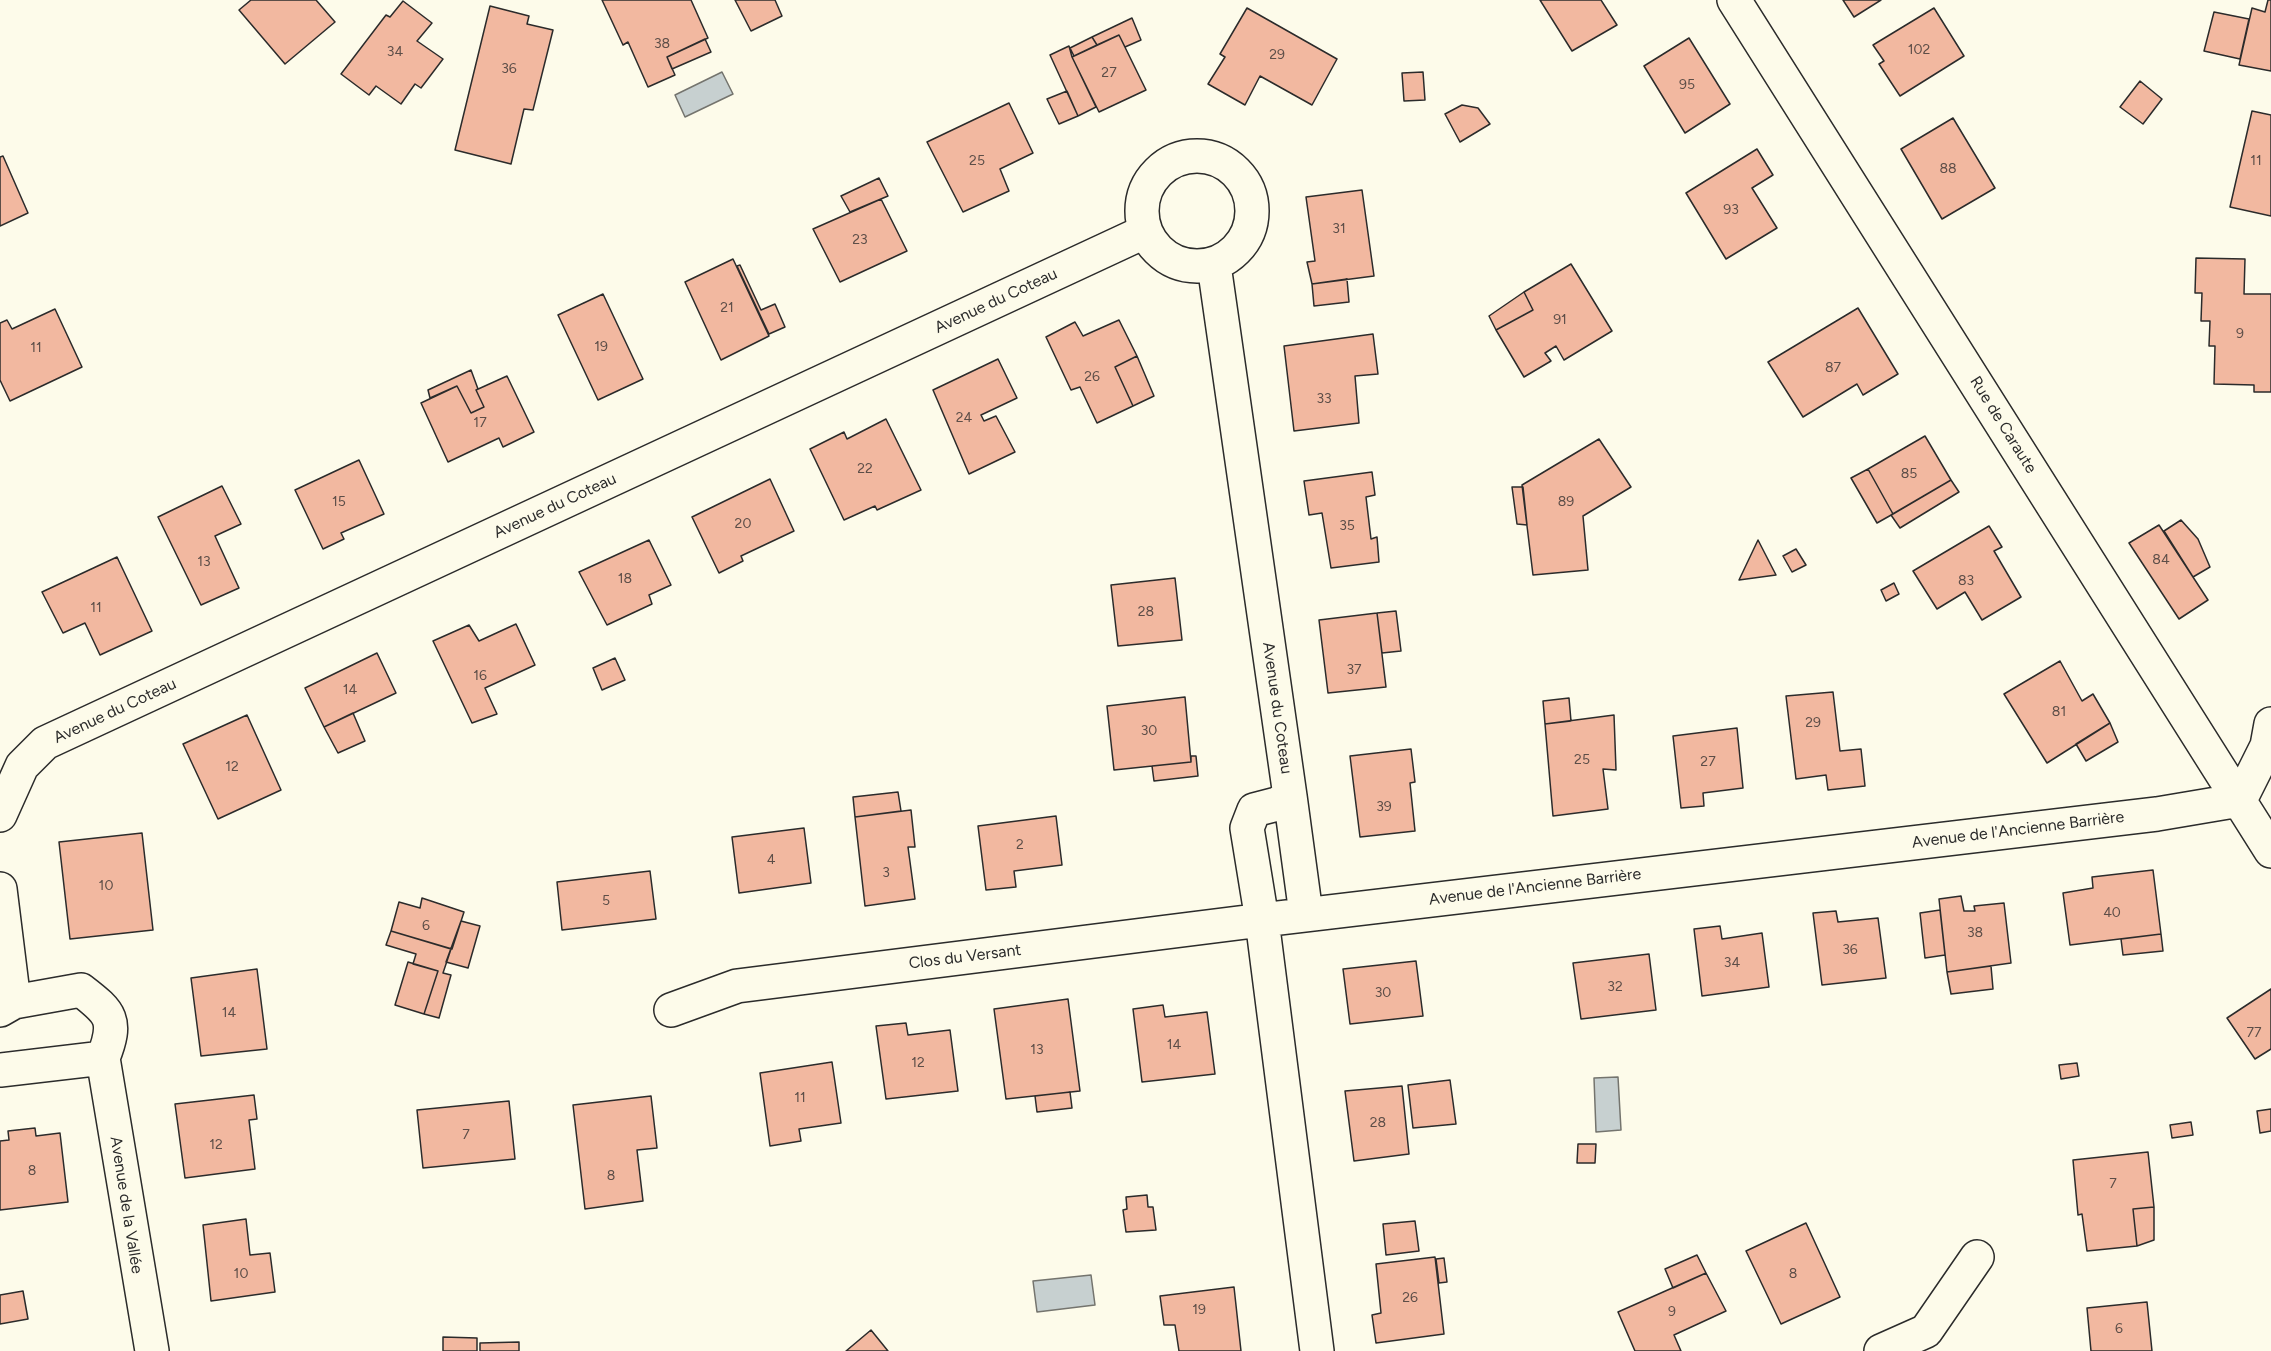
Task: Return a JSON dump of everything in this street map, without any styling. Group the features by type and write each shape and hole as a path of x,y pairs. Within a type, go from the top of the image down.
{"street":[{"name":"Rue de Caraute","path":"1734,0 2271,851"},
{"path":"1195,154 1221,160 1242,177 1253,201 1251,228 1237,251 1214,265 1186,266 1161,255 1144,232 1141,205 1150,180 1169,161 1195,154"},
{"name":"Avenue du Coteau","path":"0,815 22,766 45,743 1144,232"},
{"name":"Avenue du Coteau","path":"1214,265 1306,914"},
{"path":"2240,800 2267,746 2271,724"},
{"name":"Avenue du Coteau","path":"1262,920 1247,828 1254,810 1277,804 1290,796"},
{"name":"Avenue de l'Ancienne Barrière","path":"1262,920 2157,814 2240,800"},
{"path":"0,889 7,1006 81,990 106,1009 112,1035 103,1058 0,1070"},
{"path":"1262,920 1317,1351"},
{"name":"Clos du Versant","path":"671,1010 737,986 1262,920"},
{"name":"Avenue de la Vallée","path":"103,1058 152,1351"},
{"path":"1881,1351 1926,1331 1977,1257"}],"shaded area":[{"path":"722,72 733,94 685,117 675,95"},
{"path":"1618,1077 1621,1130 1596,1132 1594,1078"},
{"path":"1091,1275 1095,1305 1037,1312 1033,1281"}],"building":[{"path":"251,0 316,0 335,22 285,64 239,10"},
{"path":"602,0 691,0 708,38 667,57 675,75 648,87 628,42 623,45"},
{"path":"735,0 775,0 782,16 751,31"},
{"path":"1540,0 1601,0 1617,25 1572,51"},
{"path":"1843,0 1881,0 1854,17"},
{"path":"2268,0 2271,0 2271,71 2239,65 2252,8 2265,12"},
{"path":"403,1 432,23 417,41 443,59 421,88 415,84 401,104 376,86 369,95 341,74 386,15 390,17"},
{"path":"490,6 529,16 527,24 553,30 533,110 524,109 511,164 455,150"},
{"path":"1247,8 1337,59 1312,105 1260,76 1245,105 1208,84 1225,57 1220,54"},
{"path":"1934,8 1964,56 1900,96 1879,64 1884,61 1873,45"},
{"path":"2214,12 2249,19 2240,59 2204,51"},
{"path":"1132,18 1141,40 1125,47 1119,35 1097,45 1092,37"},
{"path":"1119,35 1146,90 1099,112 1072,57"},
{"path":"1092,37 1097,45 1074,56 1070,48"},
{"path":"1689,38 1730,104 1685,133 1644,66"},
{"path":"705,39 711,52 672,69 667,57"},
{"path":"1069,46 1096,107 1078,116 1050,55"},
{"path":"1423,72 1425,100 1404,101 1402,73"},
{"path":"2140,81 2162,99 2143,124 2120,107"},
{"path":"1067,91 1078,116 1059,124 1047,99"},
{"path":"1009,103 1033,153 1000,169 1009,191 963,212 927,142"},
{"path":"1462,105 1478,108 1490,124 1460,142 1445,114"},
{"path":"2252,111 2271,115 2271,216 2230,207"},
{"path":"1953,118 1995,188 1942,219 1901,149"},
{"path":"1757,149 1773,175 1752,188 1777,228 1726,259 1686,193"},
{"path":"3,156 28,213 0,226 0,157"},
{"path":"879,178 888,196 850,212 841,196"},
{"path":"1362,190 1374,276 1312,284 1307,262 1315,261 1306,197"},
{"path":"881,199 907,251 840,282 813,229"},
{"path":"2196,258 2245,259 2244,294 2271,294 2271,392 2254,392 2254,385 2214,384 2215,346 2209,346 2210,321 2201,321 2202,293 2195,293"},
{"path":"733,259 769,336 721,360 685,282"},
{"path":"1571,264 1612,331 1564,360 1556,346 1545,353 1551,361 1524,377 1496,330 1533,310 1524,292"},
{"path":"740,265 761,310 775,304 785,327 769,334 737,266"},
{"path":"1347,279 1349,302 1314,306 1312,284"},
{"path":"1524,292 1533,310 1496,330 1489,316"},
{"path":"603,294 643,379 598,400 558,315"},
{"path":"1858,308 1898,374 1863,395 1857,384 1803,417 1768,362"},
{"path":"55,309 82,367 10,401 0,380 0,323 7,320 12,329"},
{"path":"1119,320 1137,356 1115,367 1133,406 1097,423 1080,387 1071,390 1046,337 1075,322 1083,336"},
{"path":"1373,334 1378,374 1355,376 1359,423 1294,431 1284,346"},
{"path":"1137,356 1154,396 1133,406 1115,367"},
{"path":"998,359 1017,398 981,415 984,421 996,416 1015,452 969,474 933,390"},
{"path":"471,370 478,389 476,390 484,407 471,413 457,386 430,398 428,390"},
{"path":"507,376 534,432 503,447 499,438 448,462 421,403 457,386 471,413 484,407 476,390"},
{"path":"886,419 921,490 877,510 875,506 844,520 810,449 844,432 847,439"},
{"path":"1925,436 1951,480 1893,514 1868,469"},
{"path":"1599,439 1631,487 1583,516 1588,570 1533,575 1522,485"},
{"path":"359,460 384,514 341,533 344,539 323,549 295,490"},
{"path":"1868,469 1893,514 1877,523 1851,478"},
{"path":"1372,472 1375,495 1366,497 1371,539 1377,537 1379,562 1331,568 1322,513 1309,515 1304,481"},
{"path":"770,479 794,531 741,556 743,561 719,573 692,517"},
{"path":"1951,480 1959,492 1900,528 1891,515"},
{"path":"222,486 241,524 215,536 239,588 201,605 158,517"},
{"path":"1512,487 1523,487 1527,525 1517,524"},
{"path":"2181,520 2198,539 2210,567 2193,577 2164,531"},
{"path":"2159,525 2208,600 2179,619 2129,543"},
{"path":"1989,526 2002,547 1994,551 2021,597 1982,620 1965,592 1937,609 1913,571"},
{"path":"649,540 671,585 649,595 652,604 607,625 579,572"},
{"path":"1758,540 1776,575 1739,580"},
{"path":"1796,549 1806,565 1792,572 1783,556"},
{"path":"117,557 152,631 100,655 85,623 63,633 42,592"},
{"path":"1175,578 1182,640 1118,646 1111,585"},
{"path":"1894,583 1899,594 1886,601 1881,590"},
{"path":"1396,611 1401,651 1382,653 1377,613"},
{"path":"1377,613 1386,687 1328,693 1319,620"},
{"path":"516,624 535,665 485,688 497,714 472,723 433,641 469,625 479,641"},
{"path":"377,653 396,693 324,727 305,688"},
{"path":"615,658 625,680 602,690 593,668"},
{"path":"2060,661 2082,701 2093,694 2110,723 2047,763 2004,694"},
{"path":"1833,692 1840,751 1861,749 1865,786 1828,790 1826,775 1796,779 1786,696"},
{"path":"1185,697 1191,762 1114,770 1107,706"},
{"path":"1569,698 1571,721 1545,724 1543,701"},
{"path":"353,713 365,741 338,753 324,727"},
{"path":"247,715 281,790 218,819 183,744"},
{"path":"1614,715 1616,770 1603,769 1608,809 1553,816 1545,724"},
{"path":"2110,723 2118,742 2086,761 2076,744"},
{"path":"1737,728 1743,788 1703,793 1704,806 1681,808 1673,736"},
{"path":"1411,749 1415,782 1410,783 1415,831 1360,837 1350,756"},
{"path":"1191,756 1196,756 1198,776 1154,781 1152,766 1191,762"},
{"path":"898,792 901,811 855,817 853,797"},
{"path":"911,810 915,847 908,847 915,899 865,906 855,817"},
{"path":"1056,816 1062,865 1014,871 1016,887 986,890 978,826"},
{"path":"804,828 811,883 739,893 732,837"},
{"path":"142,833 153,930 70,939 59,842"},
{"path":"2153,870 2161,934 2070,945 2063,893 2093,888 2092,877"},
{"path":"650,871 656,919 562,930 557,882"},
{"path":"1961,896 1964,911 1975,911 1974,906 2004,903 2011,963 1947,972 1939,899"},
{"path":"422,898 464,912 452,949 391,931 399,902 420,908"},
{"path":"1940,910 1945,955 1925,958 1920,913"},
{"path":"1836,911 1838,922 1878,918 1886,978 1822,985 1813,913"},
{"path":"461,921 480,926 468,968 446,962"},
{"path":"1720,926 1722,939 1762,933 1769,987 1702,996 1694,929"},
{"path":"391,931 451,949 443,973 451,975 439,1018 424,1014 438,971 413,964 416,954 386,945"},
{"path":"2161,934 2163,951 2123,955 2121,939"},
{"path":"1649,954 1656,1010 1581,1019 1573,963"},
{"path":"1416,961 1423,1016 1350,1024 1343,969"},
{"path":"408,962 438,971 424,1014 395,1005"},
{"path":"1991,966 1993,989 1951,994 1947,972"},
{"path":"257,969 267,1049 201,1056 191,978"},
{"path":"2271,989 2271,1049 2255,1059 2227,1018"},
{"path":"1068,999 1080,1091 1006,1099 994,1009"},
{"path":"1163,1005 1165,1017 1207,1012 1215,1074 1142,1082 1133,1009"},
{"path":"906,1023 908,1035 950,1030 958,1091 886,1099 876,1026"},
{"path":"832,1062 841,1123 799,1129 801,1141 770,1146 760,1073"},
{"path":"2077,1063 2079,1076 2061,1079 2059,1065"},
{"path":"1450,1080 1456,1124 1413,1128 1408,1085"},
{"path":"1402,1086 1409,1154 1354,1161 1345,1091"},
{"path":"1070,1092 1072,1108 1037,1112 1035,1096"},
{"path":"254,1095 257,1119 249,1120 255,1169 185,1178 175,1104"},
{"path":"651,1096 657,1148 637,1150 643,1201 585,1209 573,1105"},
{"path":"509,1101 515,1159 423,1168 417,1110"},
{"path":"2271,1109 2271,1131 2260,1133 2257,1111"},
{"path":"2191,1122 2193,1135 2172,1138 2170,1125"},
{"path":"35,1128 36,1136 60,1133 68,1202 0,1210 0,1141 9,1140 8,1131"},
{"path":"1578,1144 1596,1144 1595,1163 1577,1163"},
{"path":"2148,1152 2154,1207 2133,1209 2137,1246 2087,1251 2082,1214 2078,1215 2073,1160"},
{"path":"1147,1195 1148,1207 1153,1207 1156,1230 1126,1232 1123,1210 1127,1209 1126,1197"},
{"path":"2154,1207 2154,1240 2137,1246 2133,1209"},
{"path":"246,1219 250,1255 270,1253 275,1292 211,1301 203,1225"},
{"path":"1415,1221 1419,1251 1386,1255 1383,1224"},
{"path":"1806,1223 1840,1297 1781,1324 1746,1251"},
{"path":"1697,1255 1706,1273 1673,1288 1665,1269"},
{"path":"1435,1257 1444,1334 1376,1343 1372,1315 1381,1313 1376,1264"},
{"path":"1444,1258 1447,1282 1439,1283 1436,1259"},
{"path":"1706,1273 1726,1311 1674,1335 1681,1351 1635,1351 1618,1312"},
{"path":"1234,1287 1241,1351 1179,1351 1175,1325 1164,1325 1160,1296"},
{"path":"23,1291 28,1319 0,1324 0,1295"},
{"path":"2147,1302 2152,1351 2091,1351 2087,1308"},
{"path":"871,1330 888,1351 846,1351"},
{"path":"443,1337 477,1338 477,1351 443,1351"},
{"path":"519,1342 519,1351 480,1351 480,1343"}]}
